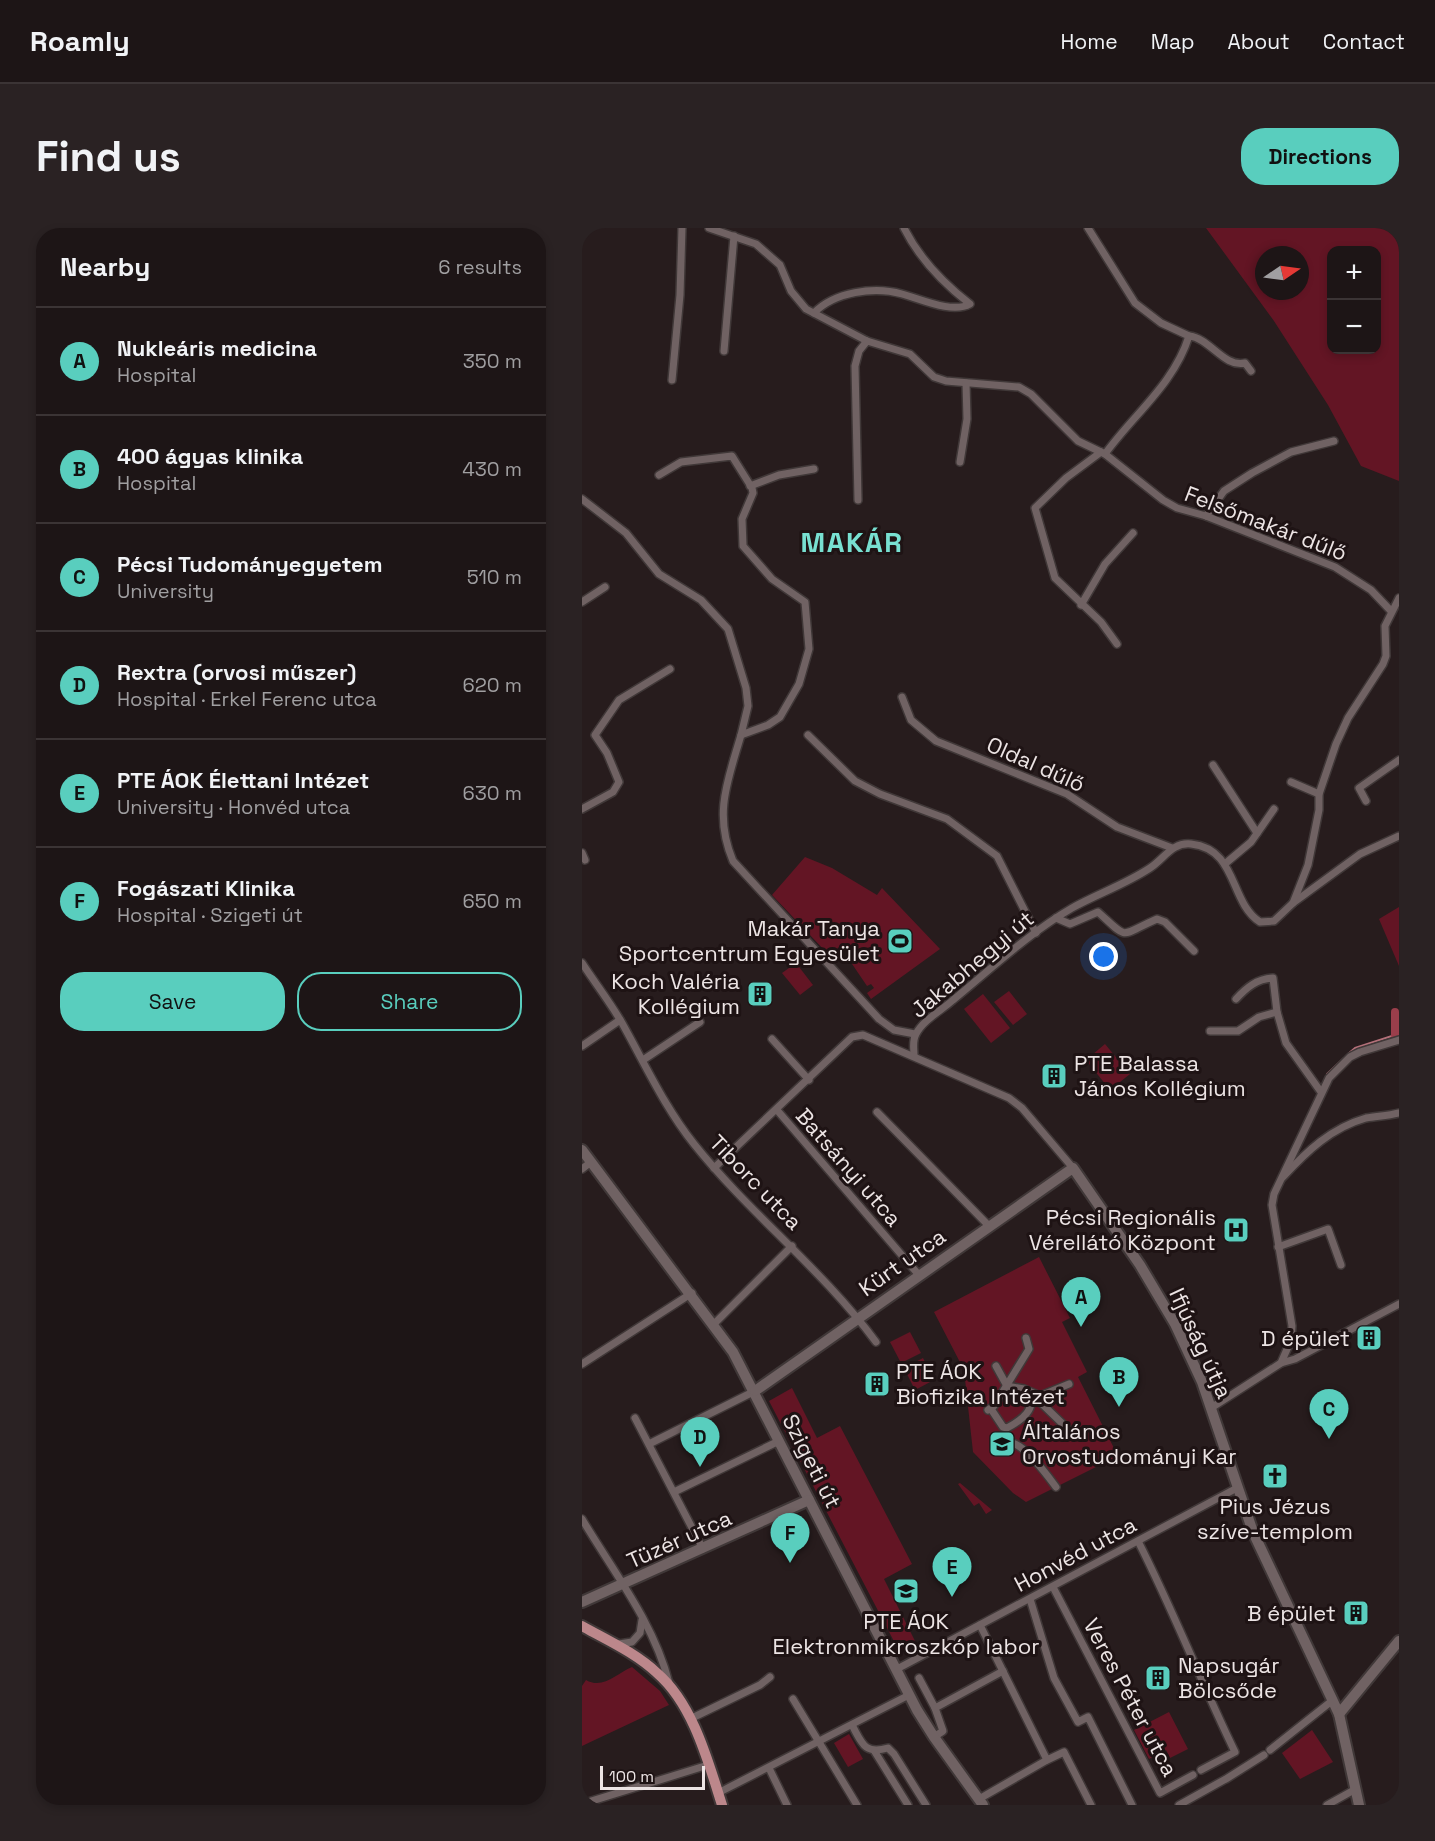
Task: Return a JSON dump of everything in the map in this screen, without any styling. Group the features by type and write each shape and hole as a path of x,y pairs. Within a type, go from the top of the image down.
{"main road":[{"path":"582,1626 648,1665 670,1685 690,1719 722,1805"}],"street":[{"path":"672,380 680,295 682,228"},
{"name":"Felsőmakár dűlő","path":"709,228 756,244 780,265 798,302 814,313 867,341 910,354 934,377 946,381 1019,387 1032,394 1078,441 1103,453 1177,508 1206,516 1335,567 1371,590 1391,611"},
{"path":"814,313 834,298 876,291 900,293 946,306 961,307 970,304 928,266 917,252 904,228"},
{"path":"1088,228 1135,303 1161,323 1204,341 1232,363 1245,363 1251,371"},
{"path":"724,351 734,236"},
{"path":"1117,644 1101,622 1054,578 1035,508 1066,478 1103,453 1148,400 1173,375 1189,336"},
{"path":"858,500 855,366 859,351 867,341"},
{"path":"960,462 967,419 966,383"},
{"path":"1206,516 1224,491 1252,473 1291,452 1334,441"},
{"path":"659,475 681,462 732,456 753,493 742,519 743,546 772,579 806,602 809,649 799,684 780,717 768,725 741,735"},
{"path":"750,486 779,476 814,469"},
{"path":"582,499 626,533 659,574 701,600 729,628 746,688 748,706 723,796 726,845 733,861 879,1019 894,1030 915,1034"},
{"path":"1081,605 1105,564 1133,533"},
{"path":"582,603 605,587"},
{"path":"1293,903 1312,848 1319,794 1348,718 1383,664 1386,656 1385,626 1399,598"},
{"path":"582,809 613,792 619,782 607,753 595,735 599,727 609,719 619,700 670,669"},
{"name":"Oldal dűlő","path":"902,697 911,720 936,741 1067,794 1117,827 1172,848"},
{"path":"808,735 855,781 880,794 947,819 997,856 1036,933"},
{"path":"1366,801 1359,788 1399,760"},
{"path":"1213,765 1257,833"},
{"path":"1291,782 1319,794"},
{"path":"1226,863 1257,833 1274,810"},
{"path":"1172,848 1188,844 1199,845 1226,863 1245,908 1260,922 1274,921 1293,903 1360,854 1399,836"},
{"name":"Jakabhegyi út","path":"914,1056 915,1034 922,1026 1036,933 1056,918 1150,868 1172,848"},
{"name":"Jakabhegyi út","path":"1056,918 1070,924 1098,912 1122,934 1157,919 1165,922 1194,951"},
{"name":"Tiborc utca","path":"582,963 620,1020 693,1143 714,1168 792,1246 858,1317 876,1342"},
{"path":"1236,999 1247,987 1263,978 1273,978 1277,1012 1286,1043 1321,1092"},
{"path":"1210,1031 1238,1031 1259,1017 1277,1012"},
{"path":"582,1046 620,1020"},
{"path":"643,1060 700,1022"},
{"path":"714,1168 852,1037 863,1035 986,1086 1016,1103 1073,1168"},
{"path":"772,1039 809,1080"},
{"path":"1281,1363 1287,1352 1292,1326 1272,1205 1281,1179 1329,1078 1350,1057 1373,1047 1399,1040"},
{"name":"Batsányi utca","path":"777,1110 918,1274"},
{"path":"877,1112 989,1226"},
{"path":"1281,1179 1308,1150 1335,1130 1366,1118 1399,1113"},
{"name":"Szigeti út","path":"582,1150 586,1165 692,1293 714,1324 754,1391 909,1695 938,1734 981,1802"},
{"name":"Kürt utca","path":"754,1391 918,1274 1073,1168"},
{"name":"Ifjúság útja","path":"1073,1168 1140,1265 1175,1324 1211,1408 1253,1532 1291,1617 1334,1700 1359,1805"},
{"path":"1278,1247 1328,1229 1341,1266"},
{"path":"714,1324 792,1246"},
{"path":"582,1364 692,1293"},
{"path":"1211,1408 1281,1363 1295,1359 1399,1304"},
{"path":"1026,1338 1030,1348 990,1410 1006,1428 1006,1444 1014,1442 1036,1462 1056,1487"},
{"path":"1287,1352 1295,1359"},
{"path":"996,1366 1007,1386"},
{"path":"1012,1378 1018,1388"},
{"path":"1006,1428 1029,1411 1037,1399 1069,1384"},
{"path":"1007,1386 1029,1392 1070,1430"},
{"path":"649,1444 754,1391"},
{"path":"635,1418 704,1549"},
{"path":"674,1492 778,1441"},
{"name":"Honvéd utca","path":"897,1669 1238,1488"},
{"name":"Tüzér utca","path":"582,1602 809,1500"},
{"path":"791,1509 816,1513"},
{"path":"582,1519 625,1584 661,1656 670,1685"},
{"name":"Veres Péter utca","path":"1138,1541 1179,1625 1235,1752 1201,1770"},
{"name":"Veres Péter utca","path":"1053,1587 1160,1793 1193,1775"},
{"path":"1030,1599 1054,1678 1078,1722 1088,1717 1132,1805"},
{"path":"614,1644 632,1642 640,1633 642,1620"},
{"path":"980,1625 1047,1760"},
{"path":"1339,1714 1399,1641"},
{"path":"936,1708 1003,1671"},
{"path":"690,1719 760,1685 770,1677"},
{"path":"919,1678 936,1708 938,1734"},
{"path":"718,1793 909,1695"},
{"path":"793,1699 857,1805"},
{"path":"1179,1805 1267,1753 1334,1700"},
{"path":"852,1725 862,1744 875,1752 908,1805"},
{"path":"875,1752 888,1748 926,1805"},
{"path":"981,1802 1047,1760 1064,1752 1091,1805"},
{"path":"582,1804 708,1765"},
{"path":"769,1768 787,1805"},
{"path":"1327,1805 1354,1790"}],"shaded area":[{"path":"1206,228 1399,228 1399,481 1361,466 1328,405 1259,300 1309,300 1309,246 1255,246 1255,295"},
{"path":"805,857 832,868 877,895 882,888 940,949 871,999 867,993 874,988 871,984 867,986 848,958 851,955 846,946 833,956 827,953 772,895"},
{"path":"1399,907 1399,966 1379,919"},
{"path":"796,963 813,985 800,995 782,973"},
{"path":"1009,991 1027,1014 1013,1025 994,1002"},
{"path":"983,994 1010,1028 991,1043 964,1009"},
{"path":"1105,1044 1130,1074 1110,1090 1086,1060"},
{"path":"1039,1257 1070,1318 1062,1322 1087,1372 1078,1377 1118,1456 1026,1502 1013,1493 973,1452 964,1370 934,1312"},
{"path":"910,1332 921,1353 901,1363 890,1342"},
{"path":"923,1358 934,1380 915,1390 904,1368"},
{"path":"792,1388 817,1438 840,1426 912,1564 884,1579 916,1643 899,1651 769,1401"},
{"path":"960,1483 992,1510 986,1514 979,1503 974,1506 958,1484"},
{"path":"632,1667 660,1691 669,1705 582,1746 582,1686 586,1680 598,1683 610,1680"},
{"path":"1169,1712 1188,1749 1170,1758 1166,1750 1149,1759 1134,1730"},
{"path":"1312,1730 1333,1762 1300,1779 1282,1753"},
{"path":"849,1734 863,1759 848,1767 834,1743"}],"waterway":[{"path":"1395,1012 1395,1035"},
{"path":"1348,1054 1355,1048 1395,1035"},
{"path":"1327,1074 1344,1058"}],"place":[{"name":"Makár Tanya Sportcentrum Egyesület","path":"900,941"},
{"name":"Koch Valéria Kollégium","path":"760,994"},
{"name":"PTE Balassa János Kollégium","path":"1054,1076"},
{"name":"Pécsi Regionális Vérellátó Központ","path":"1236,1230"},
{"name":"Nukleáris medicina","path":"1081,1327"},
{"name":"D épület","path":"1369,1338"},
{"name":"PTE ÁOK Biofizika Intézet","path":"877,1384"},
{"name":"400 ágyas klinika","path":"1119,1407"},
{"name":"Pécsi Tudományegyetem","path":"1329,1439"},
{"name":"Általános Orvostudományi Kar","path":"1002,1444"},
{"name":"Rextra (orvosi műszer)","path":"700,1467"},
{"name":"Pius Jézus szíve-templom","path":"1275,1476"},
{"name":"Fogászati Klinika","path":"790,1563"},
{"name":"PTE ÁOK Elektronmikroszkóp labor","path":"906,1591"},
{"name":"PTE ÁOK Élettani Intézet","path":"952,1597"},
{"name":"B épület","path":"1356,1613"},
{"name":"Napsugár Bölcsőde","path":"1158,1678"}],"district":[{"name":"MAKÁR","path":"852,542"}]}
